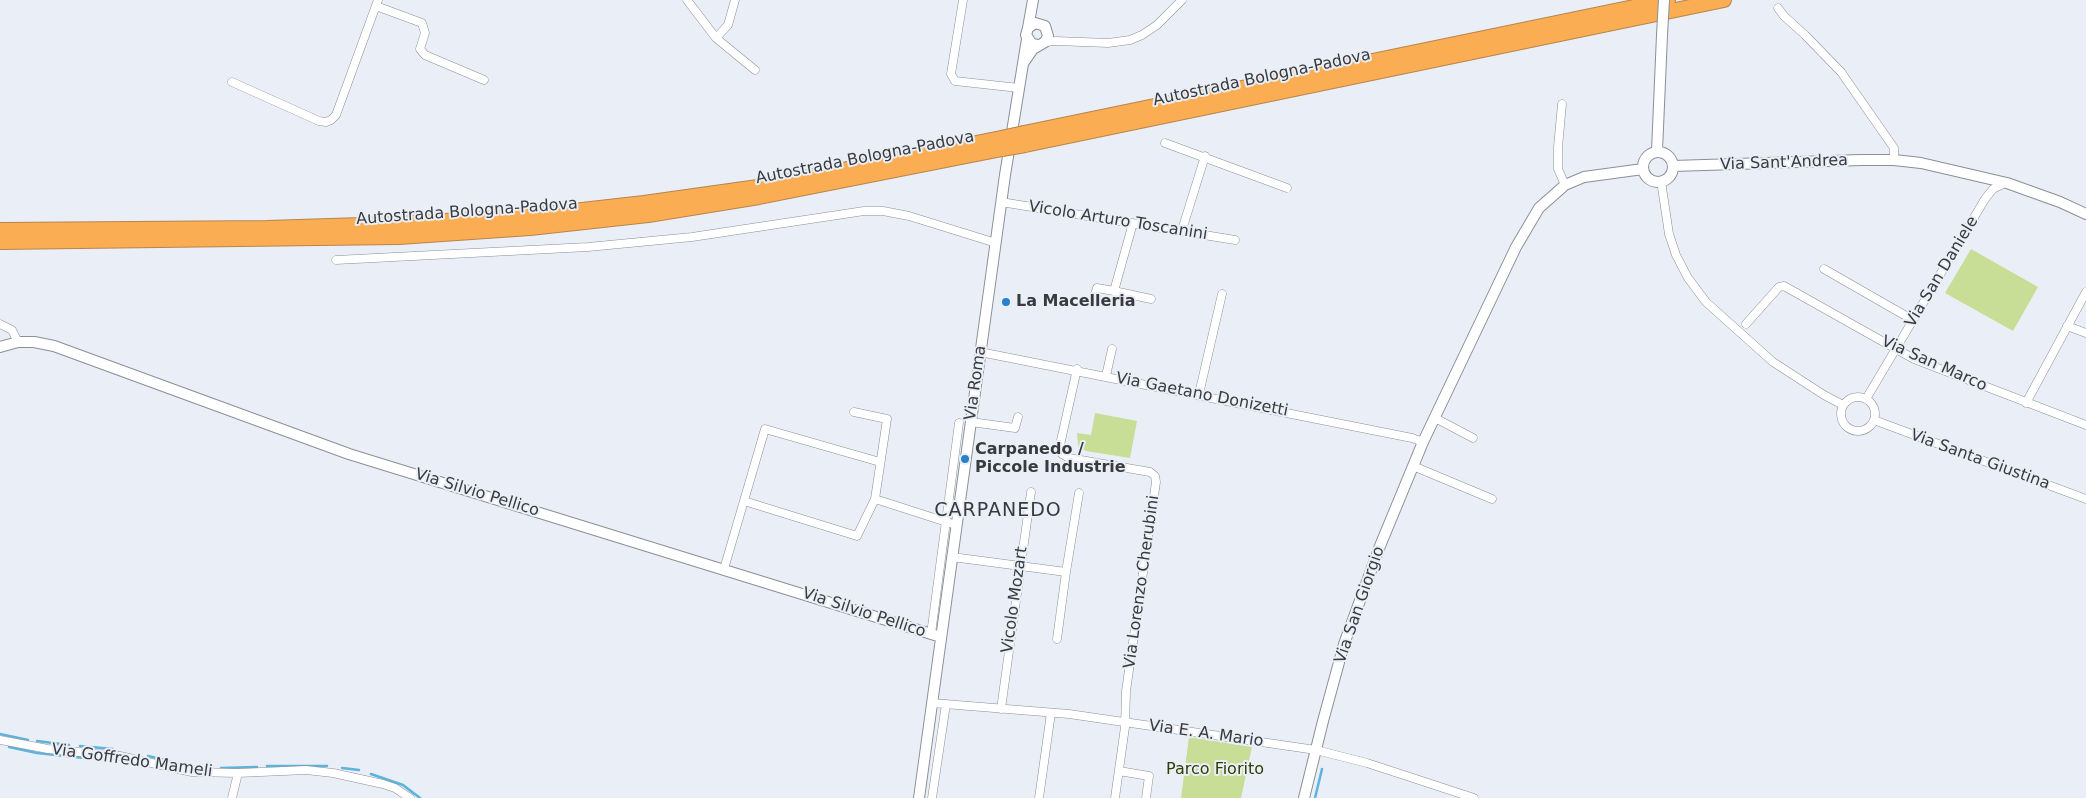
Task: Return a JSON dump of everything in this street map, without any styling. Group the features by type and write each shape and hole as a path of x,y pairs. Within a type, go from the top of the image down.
{"highway":[{"name":"Autostrada Bologna-Padova","path":"0,242 398,237 530,228 648,215 759,197 1314,73 1668,0"},
{"name":"Autostrada Bologna-Padova","path":"1024,139 1724,0"},
{"name":"Autostrada Bologna-Padova","path":"0,230 267,228 393,224 529,216 644,203 758,187 1001,144"}],"street":[{"path":"687,0 716,38 755,70"},
{"path":"716,38 728,25 735,0"},
{"path":"963,0 951,74 955,81 1018,88"},
{"path":"1033,1 1027,39 1032,44 1069,41 1108,43 1130,40 1142,35 1156,25 1182,0"},
{"path":"1657,152 1664,0"},
{"path":"1033,1 1039,20 1044,26 1053,34 1069,41"},
{"path":"232,82 319,121 326,122 332,120 336,115 377,3 422,24 425,29 420,49 424,55 484,80"},
{"path":"1778,8 1841,72 1894,148 1894,160"},
{"path":"1028,28 1035,23 1044,26 1048,36 1041,43"},
{"name":"Via Roma","path":"936,635 952,557 951,524 971,422 1001,202 1027,39"},
{"name":"Via Roma","path":"1022,65 1028,54 1041,43"},
{"path":"1562,104 1558,169 1565,185"},
{"path":"1166,143 1287,188"},
{"path":"1657,152 1668,156 1673,166 1669,176 1661,182 1656,182 1647,177 1643,169 1645,159 1657,152"},
{"path":"1182,230 1205,156"},
{"name":"Via Sant'Andrea","path":"1673,166 1894,160 1921,163 1983,176 2060,202 2086,214"},
{"name":"Via San Giorgio","path":"1304,798 1344,644 1380,546 1423,442 1528,227 1539,208 1565,185 1584,177 1643,169"},
{"path":"1983,176 1988,192"},
{"path":"1661,182 1664,212 1674,248 1688,278 1706,302 1772,362 1843,405"},
{"name":"Via San Daniele","path":"1866,399 1988,192 2001,182"},
{"name":"Vicolo Arturo Toscanini","path":"1001,202 1234,240"},
{"path":"336,260 588,247 692,237 864,211 883,211 909,216 996,243"},
{"path":"1114,291 1133,223"},
{"path":"1824,270 1913,320"},
{"name":"Via San Marco","path":"1746,324 1782,286 1914,359 2086,425"},
{"path":"1093,302 1097,288 1151,299"},
{"path":"2026,403 2086,292"},
{"path":"1199,394 1222,294"},
{"path":"0,324 12,330 18,342"},
{"path":"2068,326 2086,333"},
{"name":"Via Silvio Pellico","path":"0,347 18,342 34,342 54,346 348,454 936,635"},
{"path":"1106,376 1112,350"},
{"name":"Via Gaetano Donizetti","path":"980,352 1077,369 1412,438 1423,442"},
{"name":"Via Lorenzo Cherubini","path":"1077,369 1060,445 1062,454 1069,458 1150,472 1155,476 1156,482 1126,691 1124,722"},
{"path":"1856,397 1866,399 1874,408 1874,420 1867,429 1861,431 1850,430 1845,426 1840,416 1843,405 1846,401 1856,397"},
{"path":"744,501 857,536 875,499 887,418 854,412"},
{"path":"971,422 1015,428 1018,417"},
{"path":"1435,418 1473,438"},
{"name":"Via Santa Giustina","path":"1874,420 2086,499"},
{"name":"Via Roma","path":"919,798 932,703 936,635 951,524 959,423"},
{"path":"724,569 765,429 880,462"},
{"path":"1413,466 1492,499"},
{"name":"Vicolo Mozart","path":"1001,709 1031,492"},
{"path":"1057,639 1079,493"},
{"path":"875,499 951,524"},
{"path":"952,557 1066,572"},
{"name":"Via E. A. Mario","path":"932,703 1051,713 1316,750 1367,763 1474,798"},
{"path":"932,798 946,704"},
{"path":"1039,798 1051,713"},
{"path":"1115,798 1124,722"},
{"name":"Via Goffredo Mameli","path":"0,740 48,749 120,756 192,772 238,773 306,770 333,773 383,784 395,788 410,798"},
{"path":"1119,771 1149,776 1146,798"},
{"path":"232,798 238,773"}],"green space":[{"path":"1971,249 2038,287 2013,331 1945,293"},
{"path":"1095,413 1137,421 1130,458 1086,451 1078,446 1077,433 1091,435"},
{"name":"Parco Fiorito","path":"1189,737 1252,747 1241,798 1181,798"}],"waterway":[{"path":"0,734 28,740"},
{"path":"37,741 69,745"},
{"path":"80,746 113,749"},
{"path":"9,747 37,753 84,758"},
{"path":"148,756 170,761"},
{"path":"176,763 181,764"},
{"path":"189,766 211,768"},
{"path":"267,766 327,766"},
{"path":"221,768 257,767"},
{"path":"342,768 359,770"},
{"path":"1315,798 1322,769"},
{"path":"371,774 403,785 420,798"}],"place":[{"name":"La Macelleria","path":"1006,302"},
{"name":"Carpanedo / Piccole Industrie","path":"965,459"}],"district":[{"name":"CARPANEDO","path":"998,511"}]}
